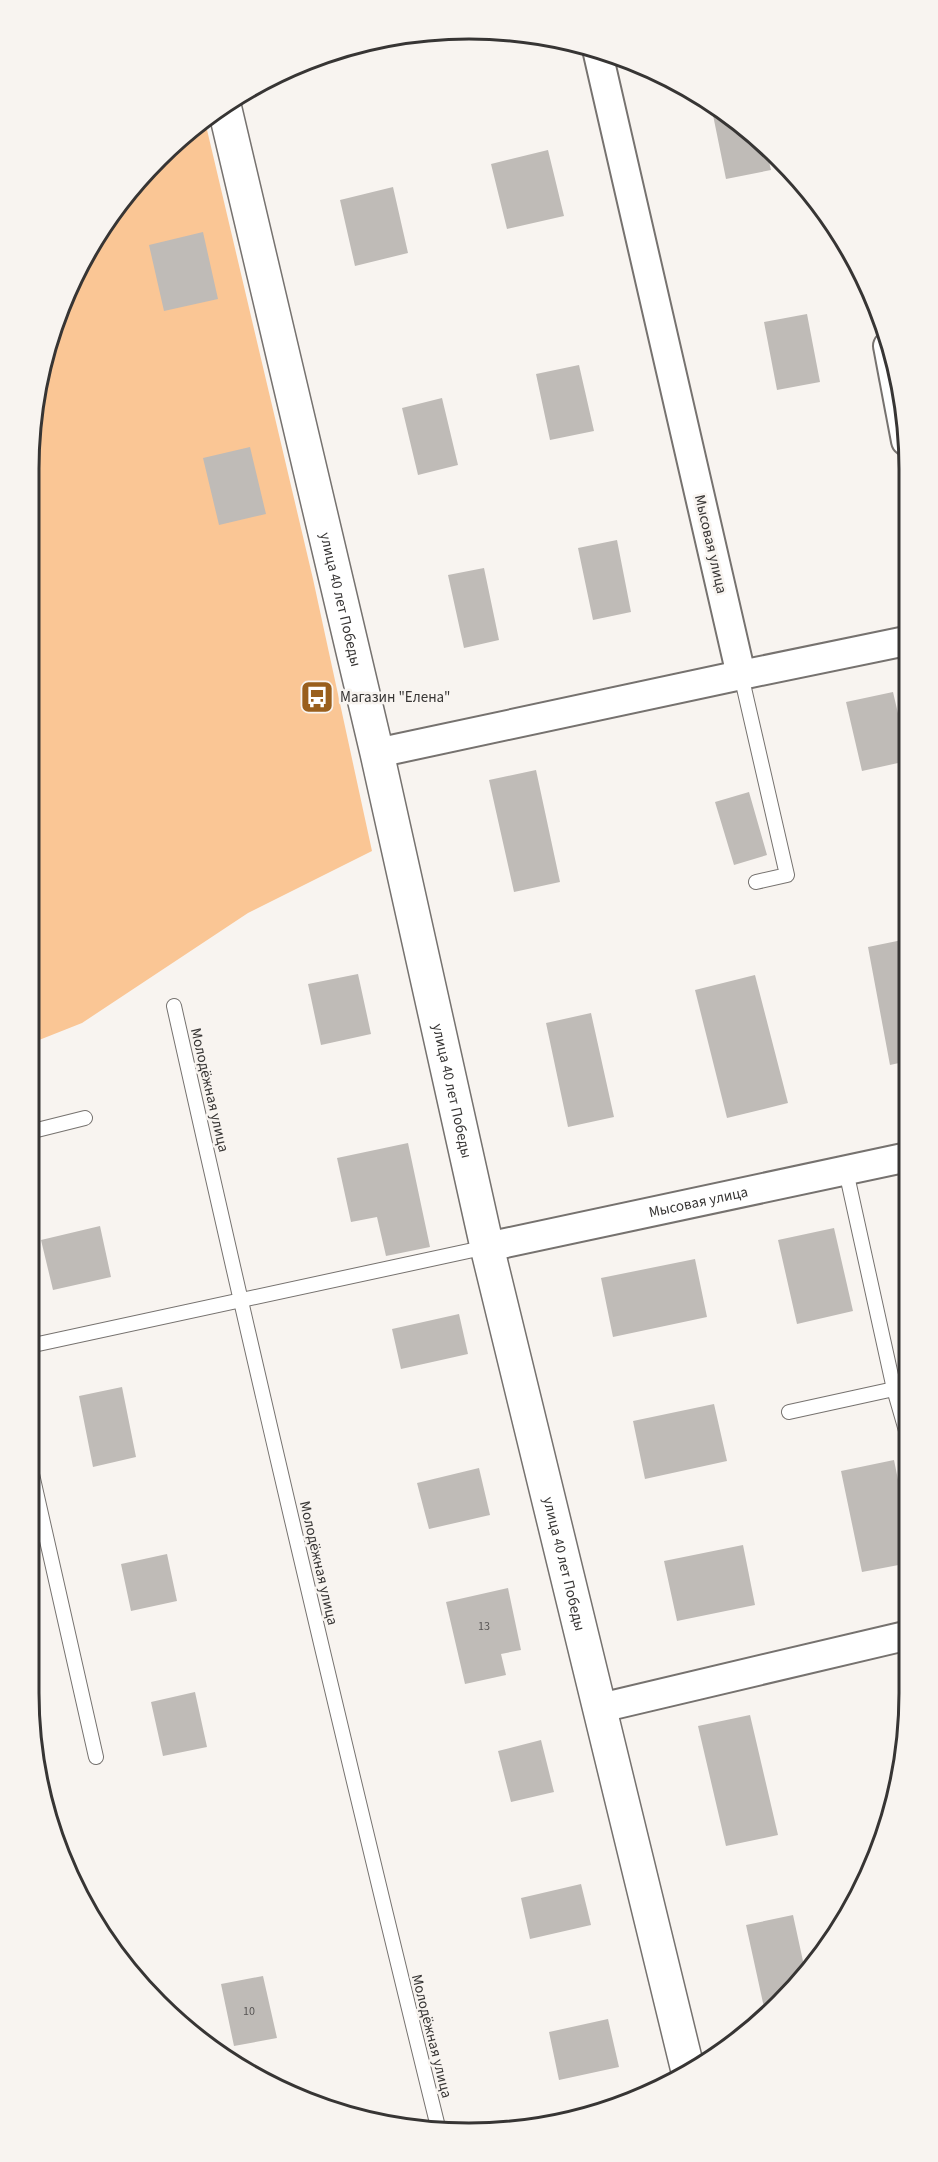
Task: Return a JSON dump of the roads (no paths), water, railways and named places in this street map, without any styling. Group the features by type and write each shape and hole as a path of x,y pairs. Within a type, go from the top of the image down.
{"street":[{"name":"Мысовая улица","path":"599,60 741,675"},
{"name":"улица 40 лет Победы","path":"226,114 377,753 487,1247 686,2064"},
{"path":"377,753 899,641"},
{"name":"Мысовая улица","path":"487,1247 899,1159"},
{"path":"600,1708 899,1637"}],"lane":[{"path":"741,675 787,875 756,882"},
{"name":"Молодёжная улица","path":"174,1006 240,1300 437,2122"},
{"path":"39,1129 85,1118"},
{"path":"846,1171 899,1406"},
{"path":"39,1344 487,1247"},
{"path":"789,1412 894,1389"},
{"path":"39,1509 96,1757"}],"place":[{"name":"Магазин \"Елена\"","path":"317,697"}]}
